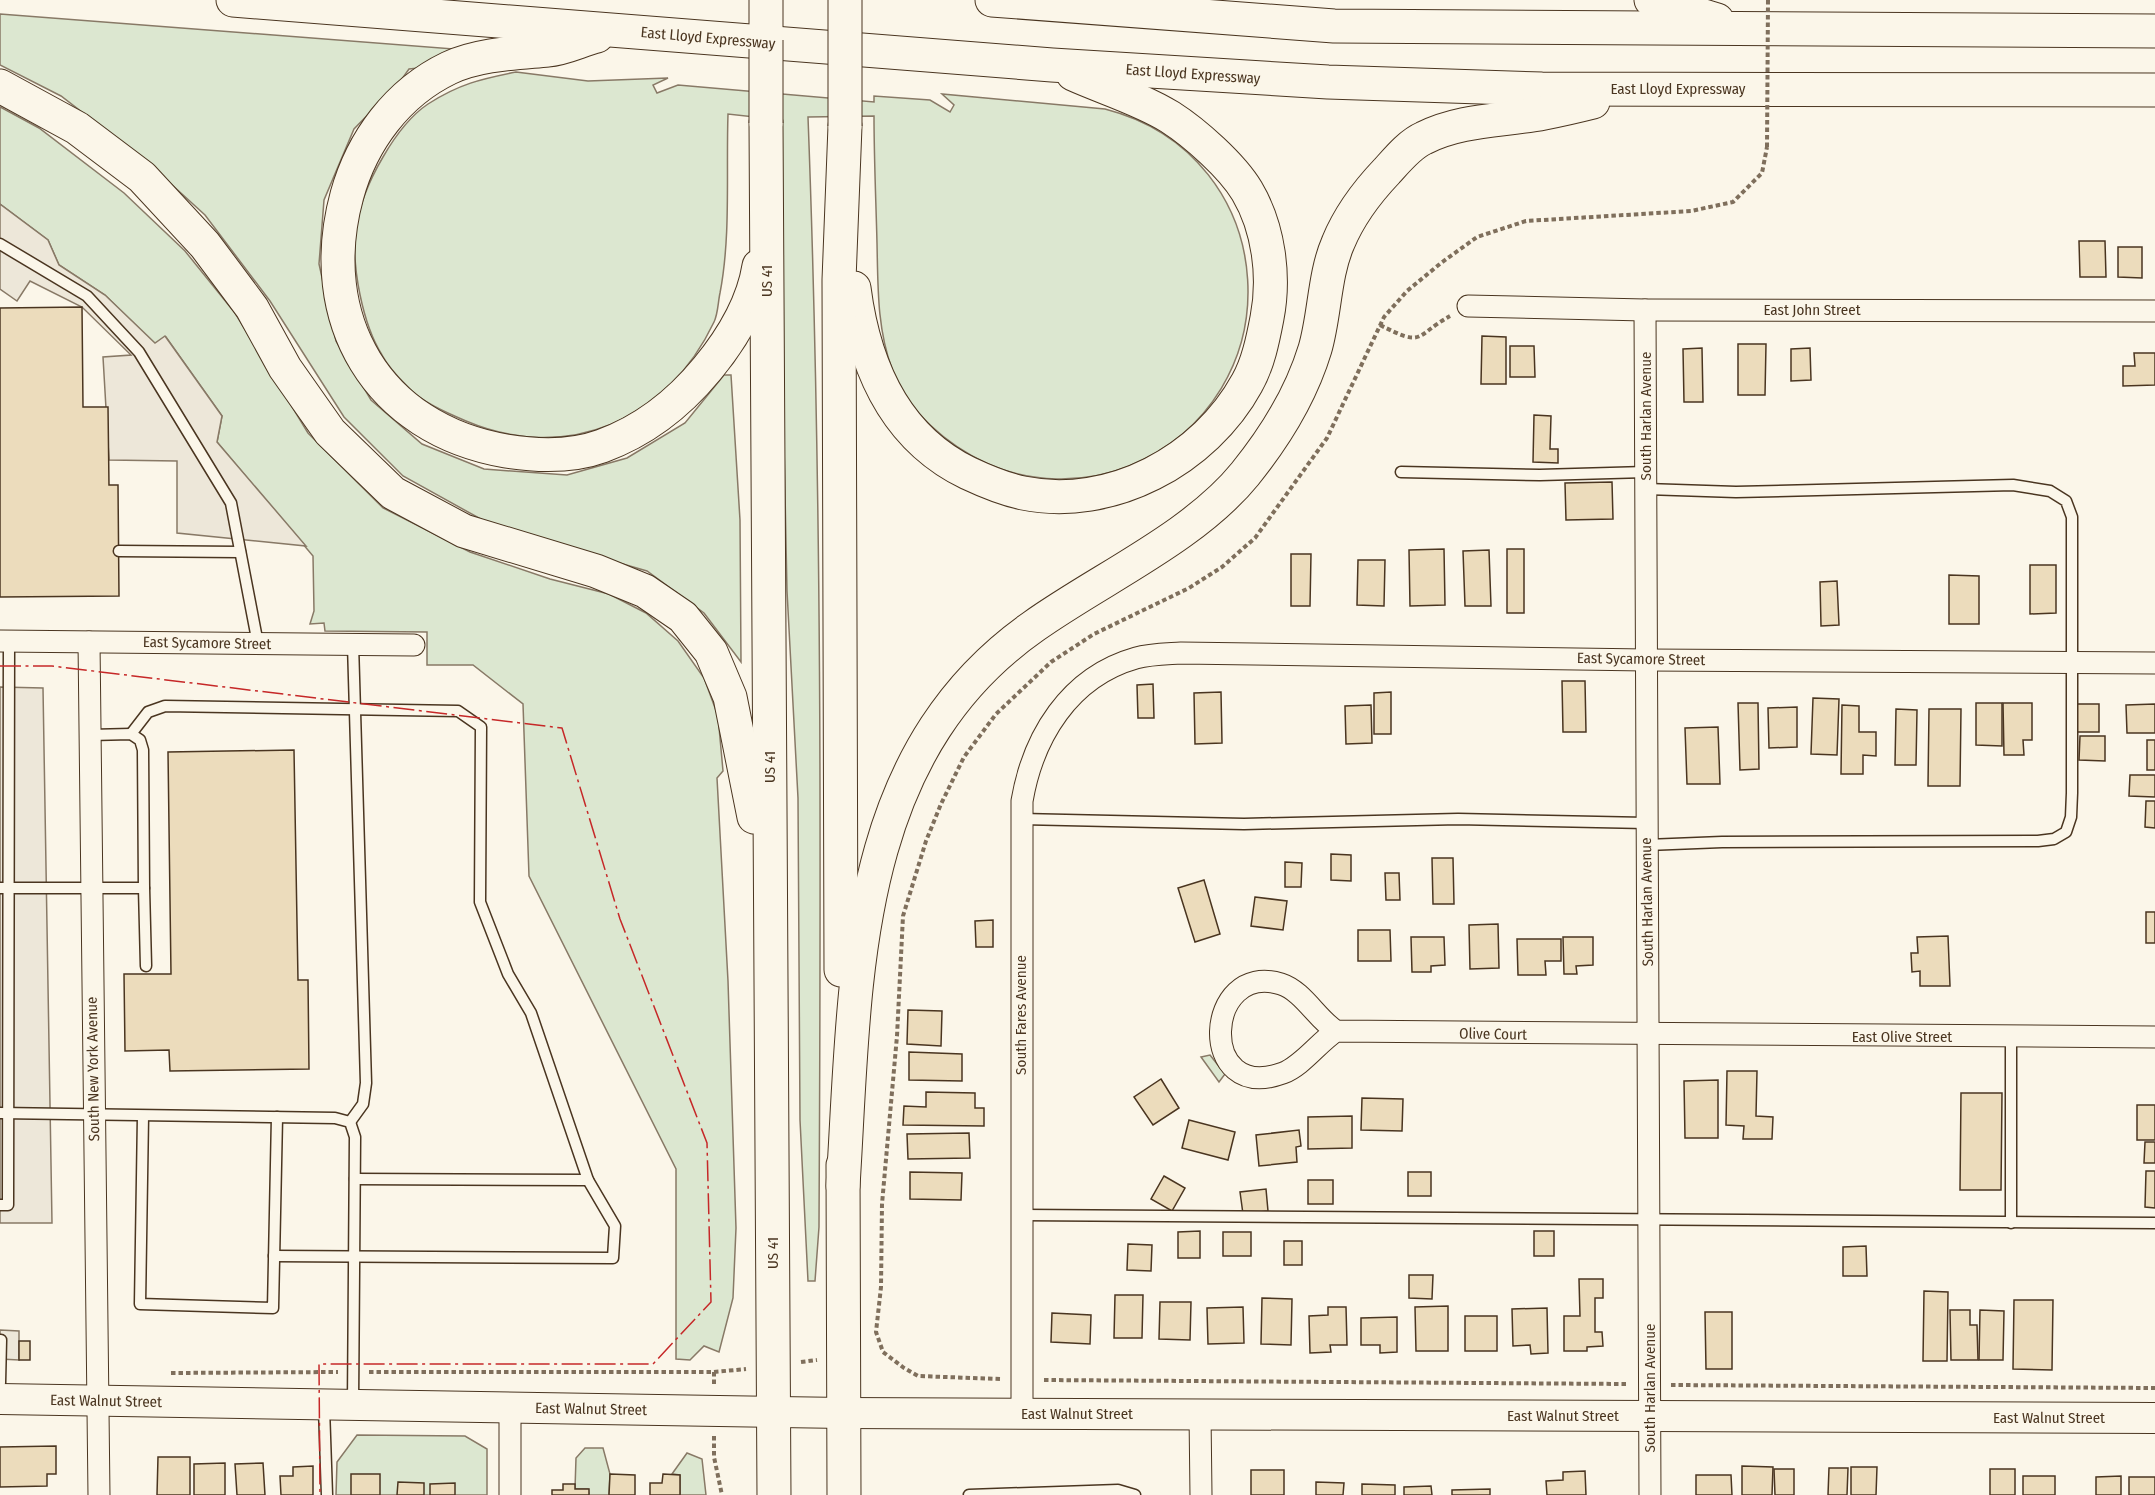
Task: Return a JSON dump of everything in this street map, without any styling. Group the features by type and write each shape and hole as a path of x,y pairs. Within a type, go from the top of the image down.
{"highway":[{"name":"East Lloyd Expressway","path":"233,0 1052,65 1328,82 1649,89 2155,90"},
{"name":"US 41","path":"766,0 774,1495"},
{"path":"845,0 844,215 856,301 864,341 876,378 903,422 920,441 943,458 983,480 1010,489 1042,495 1064,495 1122,486 1156,472 1202,441 1223,419 1248,381 1263,339 1269,305 1271,273 1266,243 1247,190 1196,137 1169,117 1052,65"},
{"path":"992,0 1334,26 1750,31 2155,31"},
{"path":"1048,4 1081,0"},
{"path":"1651,0 1750,31"},
{"path":"615,30 550,50 528,50 496,55 449,68 402,98 372,136 354,172 342,216 339,252 340,284 347,317 357,348 375,378 421,420 449,435 484,447 525,454 564,454 600,447 631,433 660,415 690,390 719,354 732,336 747,304 758,273 767,225"},
{"path":"0,86 77,128 142,177 205,244 252,308 285,368 330,432 393,494 464,531 596,571 645,591 682,617 711,652 730,697 748,781 771,935"},
{"path":"843,1186 855,1003 873,871 886,827 910,772 943,716 977,675 1013,641 1187,526 1215,505 1243,477 1277,432 1304,378 1315,347 1337,244 1364,195 1420,139 1456,124 1544,113 1649,89"},
{"path":"844,1495 839,280 845,126"}],"street":[{"name":"East John Street","path":"1468,306 1646,310 2155,311"},
{"name":"South Harlan Avenue","path":"1646,310 1646,845 1649,1035 1650,1495"},
{"name":"East Sycamore Street","path":"4,641 414,645"},
{"name":"South New York Avenue","path":"89,642 99,1495"},
{"name":"East Sycamore Street","path":"1127,661 1154,655 1181,653 1646,660 2155,663"},
{"name":"South Fares Avenue","path":"1022,1413 1021,819 1026,778 1043,734 1076,691 1094,678 1127,661"},
{"path":"1258,982 1282,984 1290,989 1325,1024 1336,1031 1314,1046 1294,1068 1282,1073 1258,1077 1234,1069 1226,1059 1219,1034 1225,1007 1231,997 1258,982"},
{"name":"Olive Court","path":"1336,1031 1649,1035"},
{"name":"East Olive Street","path":"1649,1035 2155,1037"},
{"name":"East Walnut Street","path":"0,1400 844,1413 2155,1419"},
{"path":"510,1407 510,1495"},
{"path":"1200,1414 1201,1495"}],"lane":[{"path":"0,244 87,296 139,352 231,502 258,644"},
{"path":"1401,472 1540,475 1646,481 1736,492 2013,485 2050,491 2066,501 2072,517 2073,662 2071,817 2066,832 2054,839 2038,841 1722,842 1646,845"},
{"path":"119,551 240,552"},
{"path":"0,1204 8,1205 4,1114 4,641"},
{"path":"350,1122 363,1104 366,1083 353,645"},
{"path":"130,734 148,712 165,706 458,711 481,727 480,902 508,974 531,1013 588,1180 615,1226 613,1258 274,1256"},
{"path":"90,735 130,734 140,740 143,750 146,966"},
{"path":"1021,819 1244,824 1458,819 1646,823"},
{"path":"4,888 144,888"},
{"path":"2011,1038 2011,1222"},
{"path":"4,1114 335,1118 350,1122"},
{"path":"143,1116 140,1304 273,1308 277,1117"},
{"path":"327,1495 354,1258 355,1137 350,1122"},
{"path":"355,1179 588,1180"},
{"path":"1022,1215 2155,1223"},
{"path":"0,1383 1,1340"},
{"path":"969,1495 1118,1491 1136,1495"}],"path":[{"path":"1767,147 1768,0"},
{"path":"1380,325 1399,335 1411,338 1422,337 1468,306"},
{"path":"1200,1382 1628,1384"},
{"path":"1666,1385 2155,1388"},
{"path":"714,1457 722,1495"}],"green space":[{"path":"0,14 454,49 419,68 409,69 399,83 354,129 324,200 319,264 336,341 371,400 422,444 484,469 567,475 627,458 685,423 724,375 731,375 740,520 741,662 704,613 647,571 497,528 403,476 344,417 270,301 205,215 148,163 61,96 0,65"},
{"path":"516,72 588,81 668,78 653,85 657,93 678,85 874,102 874,96 930,100 950,112 954,105 942,94 1105,109 1164,135 1208,175 1236,224 1248,279 1243,336 1221,388 1183,434 1127,467 1110,473 1075,479 1022,475 988,464 944,437 919,413 899,385 887,354 879,307 874,116 808,117 816,394 819,672 819,1227 815,1281 808,1281 800,1120 798,798 787,591 782,347 782,120 728,114 726,249 716,315 694,356 670,385 642,408 611,424 577,434 541,437 504,433 466,421 427,402 413,392 390,367 375,342 364,312 357,277 355,244 362,201 378,165 409,121 428,104 460,87"},
{"path":"0,107 39,128 124,193 185,251 235,313 308,433 383,508 470,552 550,579 609,594 646,613 678,641 704,678 718,716 723,771 717,778 728,981 736,1228 733,1298 719,1352 704,1346 690,1360 676,1359 676,1169 529,876 523,704 473,665 427,665 427,632 325,631 324,623 310,624 314,611 313,556 217,442 222,416 166,337 155,344 105,295 59,265 48,240 0,204"},
{"path":"1210,1055 1225,1074 1219,1082 1201,1057"},
{"path":"357,1435 465,1436 487,1449 487,1495 336,1495 337,1462"},
{"path":"585,1448 603,1448 610,1474 609,1495 589,1495 588,1489 575,1489 576,1458"},
{"path":"687,1453 702,1459 706,1495 680,1495 680,1475 672,1474"}],"shaded area":[{"path":"0,204 48,240 59,265 105,295 155,343 165,336 222,416 217,442 306,546 177,533 177,461 109,460 103,357 131,355 82,307 30,281 17,301 0,289"},
{"path":"0,687 43,688 52,1223 0,1223"},
{"path":"0,1330 19,1331 19,1360 0,1359"}],"building":[{"path":"2079,241 2105,241 2106,277 2080,277"},
{"path":"2118,247 2142,247 2142,278 2118,277"},
{"path":"82,307 83,407 108,407 109,485 118,485 119,596 0,597 0,308"},
{"path":"1482,336 1506,337 1506,384 1481,384"},
{"path":"1738,344 1766,344 1765,395 1738,395"},
{"path":"1510,346 1534,346 1535,377 1510,377"},
{"path":"1702,348 1703,402 1684,402 1683,349"},
{"path":"1810,348 1811,380 1791,381 1791,349"},
{"path":"2134,353 2155,353 2155,385 2123,386 2123,366 2135,366"},
{"path":"1534,415 1551,416 1550,449 1558,449 1558,463 1533,462"},
{"path":"1612,482 1613,519 1566,520 1565,483"},
{"path":"1444,549 1445,605 1410,606 1409,550"},
{"path":"1507,549 1524,549 1524,613 1507,613"},
{"path":"1489,550 1491,606 1465,606 1463,551"},
{"path":"1291,554 1311,554 1310,606 1291,606"},
{"path":"1358,560 1385,560 1384,606 1357,605"},
{"path":"2030,565 2056,565 2056,613 2030,614"},
{"path":"1949,575 1979,576 1979,624 1949,624"},
{"path":"1837,581 1839,625 1821,626 1820,582"},
{"path":"1562,681 1585,681 1586,732 1563,732"},
{"path":"1153,684 1154,718 1138,718 1137,685"},
{"path":"1221,692 1222,743 1195,744 1194,693"},
{"path":"1391,692 1391,734 1374,734 1374,693"},
{"path":"1813,698 1839,699 1837,755 1811,754"},
{"path":"1738,703 1758,703 1759,769 1740,770"},
{"path":"1976,703 2002,703 2002,746 1976,745"},
{"path":"2003,703 2032,703 2032,740 2023,740 2024,755 2004,755"},
{"path":"2075,704 2099,704 2099,732 2075,732"},
{"path":"2155,704 2155,733 2127,733 2126,705"},
{"path":"1371,705 1372,743 1346,744 1345,706"},
{"path":"1842,705 1859,706 1859,732 1876,732 1876,756 1863,755 1863,774 1841,774"},
{"path":"1797,707 1797,747 1769,748 1768,708"},
{"path":"1896,709 1917,710 1916,765 1895,765"},
{"path":"1929,709 1961,709 1960,786 1928,786"},
{"path":"1718,727 1720,784 1687,784 1685,728"},
{"path":"2080,736 2105,736 2105,761 2079,760"},
{"path":"2147,740 2155,740 2155,770 2147,770"},
{"path":"294,750 298,980 308,980 309,1069 170,1071 169,1050 125,1051 124,974 171,974 168,752"},
{"path":"2130,775 2155,775 2155,797 2129,796"},
{"path":"2146,801 2155,801 2155,828 2145,827"},
{"path":"1331,854 1351,855 1351,881 1331,880"},
{"path":"1432,858 1453,858 1454,904 1433,904"},
{"path":"1285,862 1302,863 1301,887 1285,887"},
{"path":"1385,873 1399,873 1400,900 1386,900"},
{"path":"1204,880 1220,934 1195,942 1178,888"},
{"path":"1255,897 1287,901 1283,930 1251,926"},
{"path":"2146,912 2155,912 2155,943 2146,943"},
{"path":"993,920 993,947 976,947 975,921"},
{"path":"1498,924 1499,968 1470,969 1469,925"},
{"path":"1358,930 1390,930 1391,961 1358,961"},
{"path":"1948,936 1950,986 1920,986 1920,971 1912,972 1911,953 1918,953 1917,937"},
{"path":"1411,937 1444,937 1445,965 1431,966 1431,972 1412,972"},
{"path":"1563,937 1593,937 1593,965 1576,966 1577,974 1564,974"},
{"path":"1517,939 1561,939 1561,961 1545,961 1546,975 1518,975"},
{"path":"908,1010 942,1011 941,1046 907,1044"},
{"path":"909,1052 962,1054 962,1081 909,1080"},
{"path":"1727,1071 1757,1071 1756,1116 1773,1117 1772,1139 1743,1139 1744,1126 1726,1125"},
{"path":"1161,1079 1179,1108 1153,1125 1134,1097"},
{"path":"1718,1080 1718,1138 1685,1138 1684,1081"},
{"path":"926,1092 975,1093 975,1108 984,1108 984,1126 903,1125 904,1106 926,1107"},
{"path":"1961,1093 2002,1093 2001,1190 1960,1190"},
{"path":"1362,1098 1403,1099 1402,1131 1361,1130"},
{"path":"2137,1105 2155,1105 2155,1140 2137,1140"},
{"path":"1352,1116 1352,1148 1308,1149 1308,1117"},
{"path":"1189,1120 1235,1132 1228,1160 1182,1148"},
{"path":"1299,1130 1301,1146 1296,1147 1297,1162 1259,1166 1256,1135"},
{"path":"969,1133 970,1158 908,1159 907,1134"},
{"path":"2145,1142 2155,1142 2155,1163 2144,1163"},
{"path":"2146,1171 2155,1171 2155,1208 2145,1207"},
{"path":"910,1172 962,1173 961,1200 910,1199"},
{"path":"1408,1172 1431,1172 1431,1196 1408,1196"},
{"path":"1164,1176 1185,1188 1172,1211 1151,1199"},
{"path":"1308,1180 1333,1180 1333,1204 1308,1204"},
{"path":"1266,1189 1268,1211 1243,1214 1240,1192"},
{"path":"1200,1231 1200,1258 1178,1258 1178,1232"},
{"path":"1534,1231 1554,1231 1554,1256 1534,1256"},
{"path":"1223,1232 1251,1232 1251,1256 1223,1256"},
{"path":"1284,1241 1302,1241 1302,1265 1284,1265"},
{"path":"1128,1244 1152,1245 1151,1271 1127,1270"},
{"path":"1866,1246 1867,1276 1843,1276 1843,1247"},
{"path":"1409,1275 1433,1275 1432,1299 1409,1298"},
{"path":"1579,1279 1603,1279 1603,1298 1595,1298 1595,1332 1602,1332 1603,1346 1587,1347 1587,1351 1564,1351 1564,1316 1580,1316"},
{"path":"1924,1291 1948,1292 1947,1361 1923,1361"},
{"path":"1115,1295 1143,1295 1142,1338 1114,1338"},
{"path":"1262,1298 1292,1299 1291,1345 1261,1344"},
{"path":"2014,1300 2053,1300 2052,1370 2013,1369"},
{"path":"1160,1302 1191,1302 1190,1340 1159,1339"},
{"path":"1448,1306 1448,1351 1416,1351 1415,1307"},
{"path":"1243,1307 1244,1343 1208,1344 1207,1308"},
{"path":"1328,1307 1346,1307 1347,1345 1330,1345 1331,1352 1310,1353 1309,1316 1328,1315"},
{"path":"1547,1308 1548,1353 1531,1354 1530,1345 1513,1346 1512,1309"},
{"path":"1950,1310 1970,1310 1970,1325 1977,1325 1978,1360 1951,1360"},
{"path":"1980,1310 2004,1311 2003,1360 1979,1360"},
{"path":"1705,1312 1732,1312 1732,1369 1706,1369"},
{"path":"1052,1313 1091,1315 1090,1344 1051,1342"},
{"path":"1465,1316 1497,1316 1497,1351 1465,1351"},
{"path":"1397,1317 1397,1352 1380,1353 1380,1345 1361,1345 1361,1318"},
{"path":"19,1341 30,1341 30,1360 19,1360"},
{"path":"56,1446 56,1474 47,1474 47,1486 0,1487 0,1447"},
{"path":"158,1457 190,1457 190,1495 157,1495"},
{"path":"225,1463 225,1495 194,1495 194,1464"},
{"path":"263,1463 265,1495 237,1495 235,1464"},
{"path":"313,1466 313,1495 281,1495 280,1476 293,1476 293,1467"},
{"path":"1742,1466 1773,1467 1772,1495 1742,1495"},
{"path":"1851,1467 1877,1467 1876,1495 1851,1495"},
{"path":"1829,1468 1848,1468 1847,1495 1828,1495"},
{"path":"1774,1469 1794,1469 1794,1495 1775,1495"},
{"path":"1990,1469 2015,1469 2015,1495 1990,1495"},
{"path":"1251,1470 1284,1470 1284,1495 1251,1495"},
{"path":"1585,1471 1586,1495 1547,1495 1546,1481 1563,1480 1563,1472"},
{"path":"351,1474 380,1474 380,1495 351,1495"},
{"path":"610,1474 635,1475 635,1495 609,1495"},
{"path":"663,1474 680,1475 680,1495 650,1495 650,1483 662,1483"},
{"path":"1696,1475 1731,1475 1732,1495 1696,1495"},
{"path":"2023,1476 2055,1476 2055,1495 2023,1495"},
{"path":"2121,1476 2121,1495 2096,1495 2096,1477"},
{"path":"2129,1477 2155,1477 2155,1495 2129,1495"},
{"path":"398,1482 424,1483 424,1495 397,1495"},
{"path":"1316,1482 1344,1483 1343,1495 1316,1495"},
{"path":"455,1483 455,1495 430,1495 430,1484"},
{"path":"563,1484 575,1484 575,1489 589,1489 589,1495 552,1495 552,1490 563,1490"},
{"path":"1362,1484 1395,1485 1395,1495 1362,1495"},
{"path":"1431,1486 1432,1495 1404,1495 1404,1487"},
{"path":"1490,1489 1490,1495 1452,1495 1452,1490"}],"power":[{"path":"0,666 52,666 562,728 620,919 707,1143 711,1302 653,1364 319,1364 320,1495"}]}
